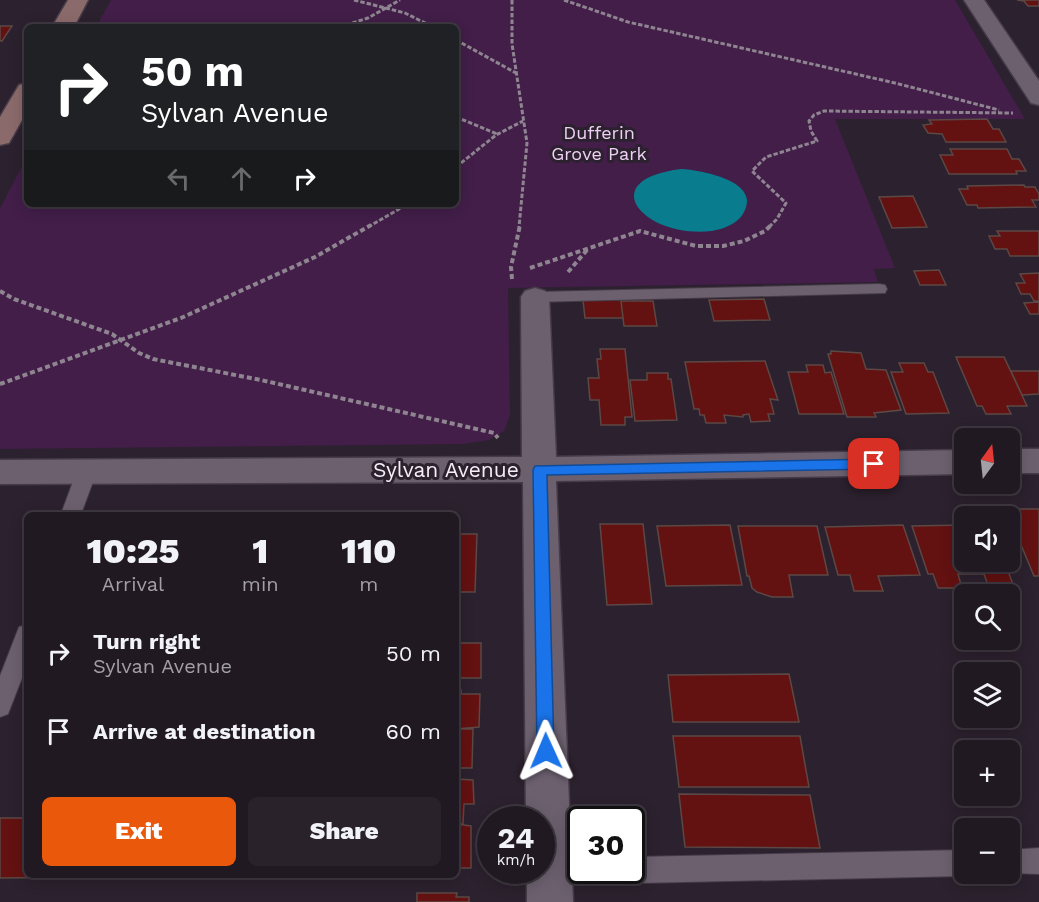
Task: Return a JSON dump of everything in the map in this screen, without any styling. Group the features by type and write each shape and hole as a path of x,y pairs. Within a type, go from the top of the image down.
{"main road":[{"path":"65,24 78,0"},
{"path":"0,138 24,95"}],"street":[{"path":"974,0 1039,98"},
{"path":"520,287 540,470 550,887"},
{"path":"1020,461 1039,460"},
{"name":"Sylvan Avenue","path":"0,472 540,470 954,462"}],"lane":[{"path":"520,287 879,289"},
{"path":"72,512 87,471"},
{"path":"0,707 24,641"},
{"path":"1020,862 1039,861"},
{"path":"550,887 954,864"}],"path":[{"path":"354,0 405,13 427,24"},
{"path":"349,24 368,18 400,0"},
{"path":"512,0 512,44 527,162 522,214 511,267 520,287"},
{"path":"564,0 628,22 895,83 1020,115"},
{"path":"459,42 516,74"},
{"path":"520,287 521,272 542,262 640,231 696,246 723,246 744,241 765,231 777,219 786,203 752,171 766,157 817,141 811,131 809,121 814,115 824,111 1011,113"},
{"path":"459,118 498,134"},
{"path":"459,165 498,134 513,124 523,121"},
{"path":"0,384 181,318 315,257 403,207"},
{"path":"0,291 14,299 123,340 139,353 153,358 494,433 505,444"}],"green space":[{"name":"Dufferin Grove Park","path":"111,0 955,0 1025,119 835,119 895,268 874,269 878,282 508,288 510,415 504,431 489,440 463,444 0,449 0,208 24,163 24,207 459,207 459,24 98,24"}],"water":[{"path":"681,169 715,175 738,186 745,193 747,203 740,218 712,231 688,231 666,226 649,218 638,207 634,196 639,184 654,175"}],"building":[{"path":"1017,0 1039,0 1039,6 1028,6 1024,1"},
{"path":"0,26 12,26 2,41 0,41"},
{"path":"987,119 993,129 999,129 1006,142 946,142 942,134 928,133 923,125 932,124 929,120"},
{"path":"950,149 1007,149 1012,159 1019,159 1026,171 1016,171 1017,174 949,174 940,155 953,155"},
{"path":"1024,185 1035,187 1039,194 1039,200 1032,200 1036,207 978,208 977,205 967,205 959,189 968,189 967,186"},
{"path":"913,196 927,227 892,228 879,197"},
{"path":"997,231 1039,231 1039,256 1010,256 1007,249 995,249 989,236 1000,236"},
{"path":"939,270 946,285 920,285 914,271"},
{"path":"1039,273 1039,301 1034,301 1030,294 1021,294 1016,283 1025,283 1020,274"},
{"path":"764,299 770,320 714,321 709,300"},
{"path":"583,300 621,300 623,318 585,318"},
{"path":"621,301 653,301 657,326 624,326"},
{"path":"1039,302 1039,314 1030,314 1024,303"},
{"path":"600,349 625,349 632,417 625,417 625,425 601,425 599,400 590,400 588,378 599,378 597,359 601,359"},
{"path":"831,351 861,353 866,369 886,370 901,410 874,413 876,417 847,417 828,354 831,354"},
{"path":"956,357 1004,357 1027,406 1007,406 1011,414 986,414 982,406 977,406"},
{"path":"765,361 778,400 770,399 774,414 768,414 770,421 751,422 749,414 743,417 724,415 726,423 706,423 699,409 694,409 685,362"},
{"path":"899,363 924,363 928,372 933,372 949,413 906,414 891,372 903,372"},
{"path":"806,365 823,365 825,373 831,372 844,414 799,414 788,372 808,372"},
{"path":"1011,371 1039,371 1039,394 1022,395"},
{"path":"647,373 668,373 668,379 671,379 677,420 635,421 630,380 647,380"},
{"path":"1020,509 1039,509 1039,576 1034,576 1020,542"},
{"path":"600,524 643,524 652,604 607,605"},
{"path":"730,525 742,585 666,586 657,526"},
{"path":"903,525 920,575 878,576 883,591 854,591 850,575 838,575 825,527"},
{"path":"954,525 954,572 1008,572 1013,584 988,584 984,574 958,574 961,584 954,584 954,588 938,588 933,574 928,574 912,526"},
{"path":"738,526 817,526 828,575 789,575 793,597 772,597 757,592 752,588 749,576 747,576"},
{"path":"459,534 477,534 475,592 459,592"},
{"path":"459,643 481,643 481,678 459,678"},
{"path":"789,674 799,722 673,722 668,675"},
{"path":"459,690 461,694 480,694 479,727 459,729"},
{"path":"459,729 473,729 472,768 459,768"},
{"path":"673,736 800,736 809,787 679,787"},
{"path":"459,779 473,780 474,804 464,804 463,824 459,824"},
{"path":"679,794 810,795 820,848 685,847"},
{"path":"0,818 24,818 24,878 0,878"},
{"path":"459,824 471,826 471,868 459,868"},
{"path":"417,893 457,893 456,897 469,897 469,902 417,902"}],"route":[{"path":"546,751 540,470 874,464"}]}
